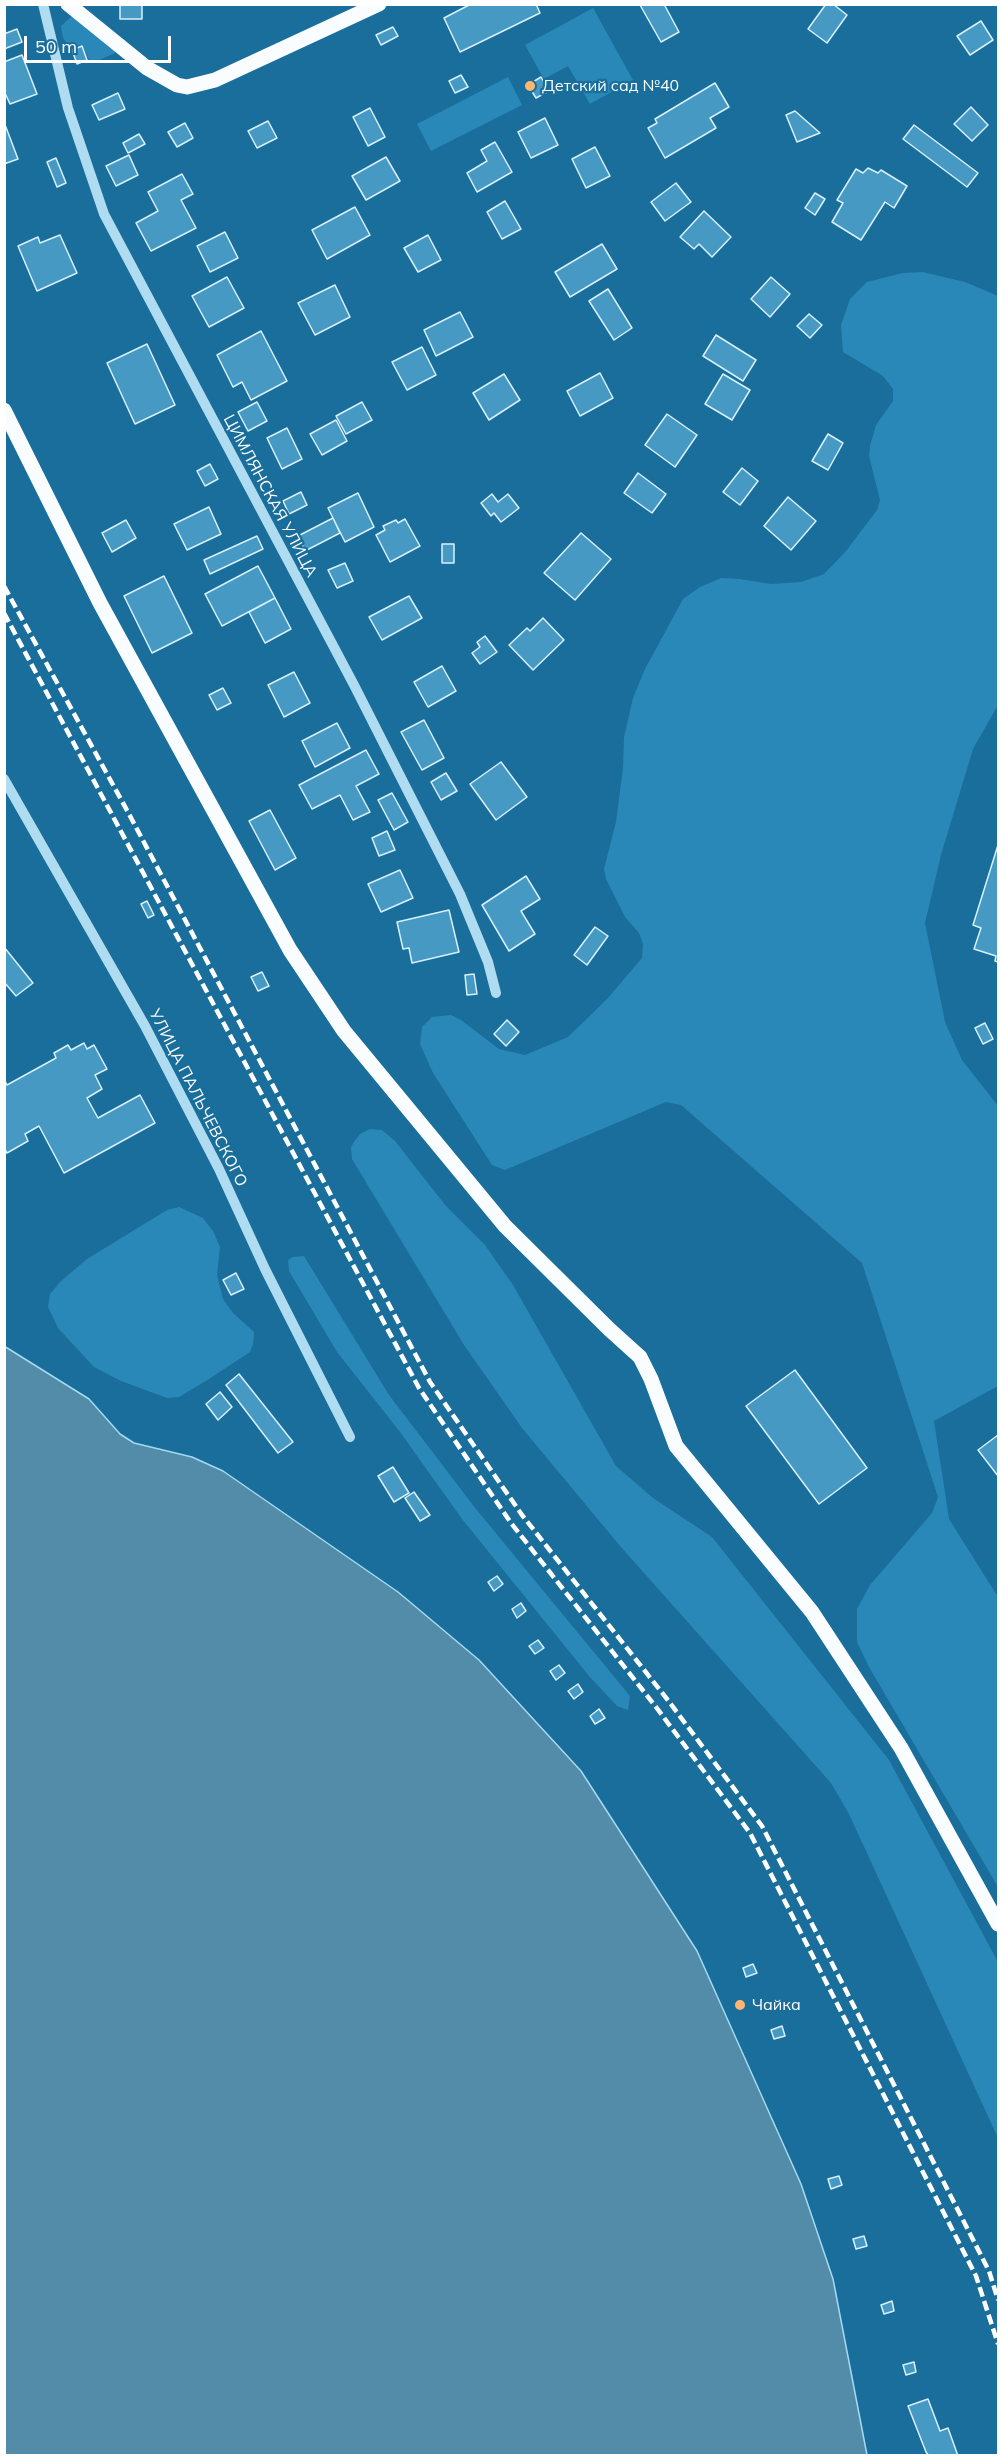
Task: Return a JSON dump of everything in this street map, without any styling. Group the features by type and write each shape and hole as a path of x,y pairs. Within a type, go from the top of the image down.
{"main road":[{"path":"68,4 147,68 177,85 188,87 216,80 379,4"},
{"path":"4,410 100,603 290,950 344,1031 505,1226 640,1357 651,1379 676,1446 812,1612 901,1748 999,1924"}],"street":[{"name":"ЦИМЛЯНСКАЯ УЛИЦА","path":"43,4 68,108 104,214 354,685 454,883 488,962 496,993"},
{"name":"УЛИЦА ПАЛЬЧЕВСКОГО","path":"4,779 146,1026 219,1169 350,1437"}],"shaded area":[{"path":"593,8 633,80 590,104 568,66 544,79 525,45"},
{"path":"73,15 116,51 115,53 95,62 89,60 82,45 70,47 63,38 61,26"},
{"path":"508,77 522,105 431,151 417,124"},
{"path":"923,272 965,282 998,296 998,705 973,749 941,855 925,923 945,1022 962,1060 998,1106 998,1386 934,1421 949,1519 998,1597 998,1887 869,1667 857,1642 857,1609 870,1585 932,1513 938,1497 862,1263 681,1105 666,1102 505,1170 492,1165 433,1073 420,1044 422,1027 432,1017 451,1015 499,1049 525,1055 568,1037 607,999 642,958 643,944 639,933 625,917 606,879 604,869 616,822 623,768 624,737 633,698 645,669 683,599 700,587 721,578 771,584 801,582 824,574 846,551 877,510 880,500 869,456 870,446 876,425 893,401 893,389 883,376 843,352 841,325 850,299 867,282 903,273"},
{"path":"370,1129 382,1130 395,1141 446,1206 485,1245 513,1285 616,1466 653,1498 712,1537 889,1760 998,1962 998,2138 849,1814 831,1783 620,1546 522,1428 464,1345 352,1159 351,1147 360,1134"},
{"path":"179,1207 203,1218 213,1231 220,1247 217,1275 223,1299 233,1313 254,1332 250,1352 179,1397 167,1398 121,1381 94,1367 58,1328 48,1307 50,1294 60,1282 87,1259 167,1210"},
{"path":"304,1256 389,1395 476,1509 630,1696 628,1710 617,1706 589,1676 462,1519 400,1432 337,1352 289,1271 288,1260"},
{"path":"4,1346 89,1399 120,1434 134,1443 192,1457 223,1471 398,1592 479,1660 581,1771 697,1951 801,2184 833,2279 867,2455 5,2455"}],"building":[{"path":"120,4 142,4 142,19 120,19"},
{"path":"471,4 536,4 540,13 460,52 444,18"},
{"path":"664,4 679,32 661,42 640,5"},
{"path":"826,4 833,4 847,15 827,43 808,29"},
{"path":"981,21 993,40 970,55 957,36"},
{"path":"393,27 398,36 381,45 376,35"},
{"path":"17,29 22,42 4,49 4,34"},
{"path":"82,46 87,60 77,64 72,50"},
{"path":"22,55 37,94 10,104 4,91 4,62"},
{"path":"461,75 468,87 455,93 449,81"},
{"path":"541,77 549,91 536,98 528,85"},
{"path":"715,83 729,107 710,118 716,128 665,158 648,128 657,123 655,119"},
{"path":"118,93 125,109 99,120 92,105"},
{"path":"971,107 988,125 972,141 954,124"},
{"path":"370,108 385,137 368,146 353,117"},
{"path":"795,111 820,133 797,142 786,115"},
{"path":"545,118 558,145 531,158 518,132"},
{"path":"268,121 277,138 257,148 248,131"},
{"path":"4,122 18,159 4,164"},
{"path":"185,123 193,138 177,147 168,132"},
{"path":"914,125 978,173 967,187 903,139"},
{"path":"139,134 145,144 128,153 123,143"},
{"path":"495,142 512,172 477,192 467,173 487,161 481,150"},
{"path":"595,147 610,176 586,188 572,159"},
{"path":"129,155 138,175 116,186 106,166"},
{"path":"386,157 400,181 366,200 352,176"},
{"path":"56,158 66,183 57,187 47,162"},
{"path":"868,168 878,173 881,170 907,186 894,208 885,202 861,240 832,222 843,203 837,200 856,169 863,173"},
{"path":"182,174 193,194 181,200 196,228 151,251 136,223 158,211 148,192"},
{"path":"676,183 691,202 665,221 651,202"},
{"path":"815,193 825,199 815,215 805,208"},
{"path":"505,201 521,229 502,239 487,212"},
{"path":"355,207 370,235 327,259 312,230"},
{"path":"704,211 731,237 712,257 699,244 694,249 680,237"},
{"path":"225,232 238,258 210,272 197,246"},
{"path":"60,235 77,273 37,291 18,246 38,237 40,243"},
{"path":"428,235 441,260 418,272 404,248"},
{"path":"602,244 617,269 570,297 555,272"},
{"path":"227,277 244,308 209,327 192,296"},
{"path":"771,277 790,294 770,317 751,299"},
{"path":"335,285 350,317 315,335 298,303"},
{"path":"608,289 632,328 614,340 589,301"},
{"path":"460,312 473,337 436,356 424,330"},
{"path":"809,314 822,325 810,338 797,326"},
{"path":"261,331 287,381 251,400 242,382 233,387 217,355"},
{"path":"716,335 756,360 743,381 703,356"},
{"path":"147,344 175,405 135,424 107,363"},
{"path":"422,347 436,375 407,390 392,362"},
{"path":"600,373 613,398 580,416 567,391"},
{"path":"504,374 520,400 489,420 473,393"},
{"path":"723,374 750,390 732,420 705,404"},
{"path":"257,402 267,421 248,431 238,412"},
{"path":"362,402 372,420 346,434 336,416"},
{"path":"667,414 697,435 675,467 645,445"},
{"path":"336,420 347,441 322,455 310,434"},
{"path":"287,428 302,459 282,469 267,438"},
{"path":"828,434 843,443 828,470 812,461"},
{"path":"210,464 218,479 205,486 197,471"},
{"path":"742,468 758,481 740,505 723,492"},
{"path":"638,473 666,494 652,513 624,493"},
{"path":"301,492 307,505 289,514 283,501"},
{"path":"358,493 374,527 345,542 328,508"},
{"path":"492,494 498,502 508,494 519,508 501,522 494,513 491,516 481,503"},
{"path":"788,497 816,521 791,550 764,526"},
{"path":"209,507 221,534 187,550 174,524"},
{"path":"333,518 340,533 305,551 298,536"},
{"path":"405,519 420,546 390,562 376,535 385,530 383,526"},
{"path":"126,520 136,538 112,552 102,533"},
{"path":"581,533 611,559 575,600 544,573"},
{"path":"257,536 263,549 210,574 204,560"},
{"path":"442,544 454,544 454,563 442,563"},
{"path":"345,563 353,581 337,588 328,570"},
{"path":"258,566 275,598 222,626 205,594"},
{"path":"164,576 192,633 152,653 124,596"},
{"path":"409,596 422,618 382,640 369,617"},
{"path":"275,598 291,629 265,643 249,612"},
{"path":"543,618 564,640 533,670 509,645 527,628 530,631"},
{"path":"485,636 497,652 480,664 472,653 480,647 477,642"},
{"path":"442,666 456,691 428,707 414,682"},
{"path":"294,672 310,703 284,717 268,685"},
{"path":"223,688 231,703 217,710 209,695"},
{"path":"424,720 444,758 422,770 401,732"},
{"path":"337,723 350,748 315,767 302,741"},
{"path":"366,750 379,774 356,786 370,812 353,820 340,795 312,809 299,785"},
{"path":"501,762 527,797 496,820 470,784"},
{"path":"446,773 457,791 441,800 431,782"},
{"path":"392,793 408,822 394,830 378,800"},
{"path":"270,810 296,858 275,870 249,821"},
{"path":"387,831 395,850 379,856 372,838"},
{"path":"998,845 998,962 995,961 996,956 974,949 981,928 973,925"},
{"path":"400,870 413,898 381,912 368,884"},
{"path":"526,876 540,899 521,911 535,934 509,951 482,905"},
{"path":"147,901 154,915 148,918 141,904"},
{"path":"449,910 459,952 412,963 409,948 403,949 397,922"},
{"path":"595,927 608,936 587,965 574,955"},
{"path":"4,947 33,983 16,996 4,982"},
{"path":"262,972 269,986 258,991 251,977"},
{"path":"474,974 477,994 467,995 465,975"},
{"path":"507,1020 519,1032 506,1046 494,1034"},
{"path":"985,1023 993,1039 983,1044 975,1028"},
{"path":"84,1043 87,1049 94,1045 107,1069 95,1075 102,1089 87,1098 98,1118 140,1095 155,1123 64,1173 39,1126 25,1134 28,1141 7,1153 4,1148 4,1079 7,1085 56,1058 54,1053 68,1045 71,1050"},
{"path":"236,1273 244,1289 231,1295 223,1280"},
{"path":"795,1370 867,1468 819,1504 746,1406"},
{"path":"239,1374 293,1442 278,1453 226,1385"},
{"path":"220,1392 232,1407 218,1420 206,1404"},
{"path":"998,1435 998,1476 978,1450"},
{"path":"393,1467 409,1493 394,1502 378,1476"},
{"path":"414,1492 430,1515 420,1521 405,1498"},
{"path":"497,1576 503,1584 494,1591 488,1582"},
{"path":"521,1603 526,1611 517,1618 512,1609"},
{"path":"538,1640 544,1648 535,1654 529,1646"},
{"path":"559,1665 565,1673 556,1680 550,1671"},
{"path":"578,1684 583,1692 574,1699 568,1691"},
{"path":"599,1709 605,1718 595,1724 590,1716"},
{"path":"753,1964 757,1973 746,1977 743,1968"},
{"path":"782,2026 785,2036 774,2039 771,2030"},
{"path":"839,2176 842,2185 831,2189 828,2179"},
{"path":"864,2236 867,2246 856,2249 853,2239"},
{"path":"892,2301 894,2311 884,2314 881,2305"},
{"path":"914,2362 916,2372 906,2375 903,2365"},
{"path":"928,2399 940,2431 948,2428 958,2456 929,2456 926,2452 908,2406"}],"railway":[{"path":"4,586 129,814 430,1382 522,1515 667,1699 762,1826 989,2271 998,2300"},
{"path":"4,613 419,1388 511,1523 656,1707 750,1833 976,2276 998,2344"}],"place":[{"name":"Детский сад №40","path":"530,86"},
{"name":"Чайка","path":"740,2005"}]}
